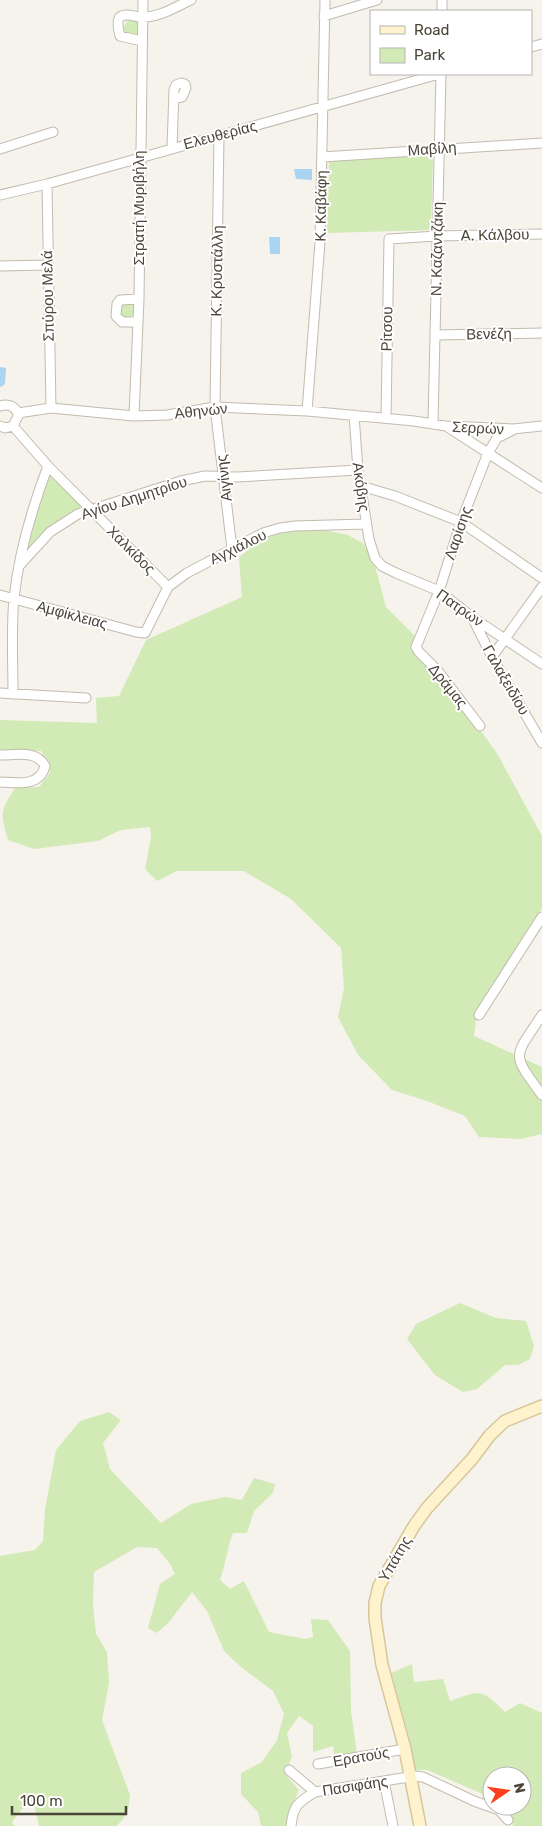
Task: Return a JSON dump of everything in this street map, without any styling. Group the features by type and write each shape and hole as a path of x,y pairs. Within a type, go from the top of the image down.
{"street":[{"name":"Στρατή Μυριβήλη","path":"134,416 139,300 143,0"},
{"path":"142,40 120,36 118,20 120,16 143,17 156,15 191,0"},
{"name":"Κ. Καβάφη","path":"307,411 320,242 324,0"},
{"path":"324,16 377,0"},
{"name":"Ελευθερίας","path":"0,195 47,184 437,75"},
{"name":"Ν. Καζαντζάκη","path":"433,423 440,75"},
{"path":"172,148 174,99"},
{"path":"0,149 53,132"},
{"name":"Κ. Κρυστάλλη","path":"215,407 219,135"},
{"name":"Μαβίλη","path":"322,157 438,148 542,143"},
{"name":"Σπύρου Μελά","path":"47,184 51,408"},
{"name":"A. Κάλβου","path":"389,239 542,234"},
{"name":"Ρίτσου","path":"386,418 389,239"},
{"path":"0,266 47,264"},
{"path":"138,322 122,322 116,316 117,304 120,300 139,300"},
{"name":"Βενέζη","path":"436,335 542,333"},
{"path":"0,406 8,405 16,409 18,413 18,420 13,426 5,428 0,426"},
{"name":"Αθηνών","path":"18,413 51,408 134,416 167,415 215,407 307,411 414,421"},
{"name":"Αιγίνης","path":"215,407 232,549"},
{"name":"Ακόβης","path":"354,415 358,470 366,524 375,558"},
{"name":"Σερρών","path":"414,421 446,426 513,429 542,426"},
{"name":"Χαλκίδος","path":"13,426 48,466 168,587"},
{"path":"446,426 542,488"},
{"name":"Λαρίσης","path":"416,646 439,591 461,522 488,453 496,438 513,429"},
{"path":"13,694 12,635 14,598 19,566 35,499 48,466"},
{"name":"Αγίου Δημητρίου","path":"19,566 50,532 78,514 181,481 205,476 236,478 358,470"},
{"path":"361,486 395,496 461,522 542,578"},
{"name":"Αγχιάλου","path":"145,633 168,587 187,573 263,533 280,528 366,524"},
{"name":"Πατρών","path":"375,558 382,566 439,591 472,617 542,664"},
{"path":"492,657 542,587"},
{"name":"Αμφίκλειας","path":"0,595 14,598 24,603 145,633"},
{"name":"Γαλαξειδίου","path":"472,617 492,657 542,743"},
{"name":"Δράμας","path":"416,646 419,652 438,671 480,726"},
{"path":"0,693 86,698"},
{"path":"0,756 35,755 42,760 45,766 44,772 35,780 27,783 0,782"},
{"path":"478,1015 542,916"},
{"path":"542,1015 521,1047 518,1055 522,1068 542,1095"},
{"name":"Υπάτης","path":"420,1826 404,1750 382,1665 375,1618 375,1603 379,1586 414,1526 427,1508 490,1435 505,1421 542,1406"},
{"name":"Ερατούς","path":"318,1764 404,1750"},
{"path":"289,1770 315,1792"},
{"path":"410,1777 423,1777 474,1801 499,1810 508,1820"},
{"name":"Πασιφάης","path":"291,1826 292,1814 296,1806 315,1792 410,1777"},
{"path":"384,1781 393,1826"}],"green space":[{"path":"132,20 138,22 140,28 138,34 132,36 126,34 124,28 126,22"},
{"path":"433,155 431,230 327,233 329,161"},
{"path":"127,302 135,310 127,318 119,310"},
{"path":"50,473 83,506 47,528 26,553 40,500"},
{"path":"324,530 348,535 364,544 375,566 386,607 415,636 412,643 414,654 456,696 498,755 542,836 542,908 477,1012 474,1036 542,1067 542,1134 521,1139 479,1137 465,1116 392,1090 358,1055 338,1017 344,988 341,948 291,899 244,871 177,871 157,881 145,869 151,838 150,827 121,830 98,841 34,849 8,840 3,818 6,802 15,788 39,787 50,773 49,761 41,751 0,752 0,720 97,723 96,698 119,696 146,640 242,597 239,557 268,537 292,532"},
{"path":"460,1303 496,1318 526,1321 534,1346 530,1359 518,1365 505,1365 477,1389 463,1392 435,1375 407,1339 416,1324"},
{"path":"109,1412 121,1420 103,1443 110,1469 161,1523 191,1504 225,1497 242,1500 254,1478 275,1484 273,1493 254,1511 247,1533 233,1533 220,1580 230,1589 244,1581 269,1632 305,1639 313,1637 311,1619 328,1620 350,1651 351,1711 357,1755 335,1759 333,1746 313,1752 313,1726 299,1716 287,1733 292,1756 286,1775 299,1790 288,1814 287,1826 261,1826 258,1812 241,1794 241,1773 262,1762 277,1740 284,1714 273,1691 241,1667 224,1651 207,1611 192,1592 169,1622 157,1633 148,1628 160,1584 175,1574 170,1564 157,1548 137,1547 94,1572 93,1606 96,1634 107,1652 109,1683 102,1720 130,1795 127,1812 116,1826 39,1826 34,1804 22,1809 12,1822 15,1826 0,1826 0,1556 35,1550 43,1541 45,1509 56,1450 80,1421"},
{"path":"412,1664 414,1682 443,1679 450,1701 480,1693 491,1699 505,1712 520,1703 542,1713 542,1826 513,1826 511,1816 532,1816 532,1766 482,1766 482,1794 427,1770 415,1770 407,1730 391,1673"}],"water":[{"path":"294,169 312,169 312,180 296,179"},
{"path":"269,237 280,237 280,254 270,254"},
{"path":"0,367 6,368 5,384 1,387 0,386"}]}
